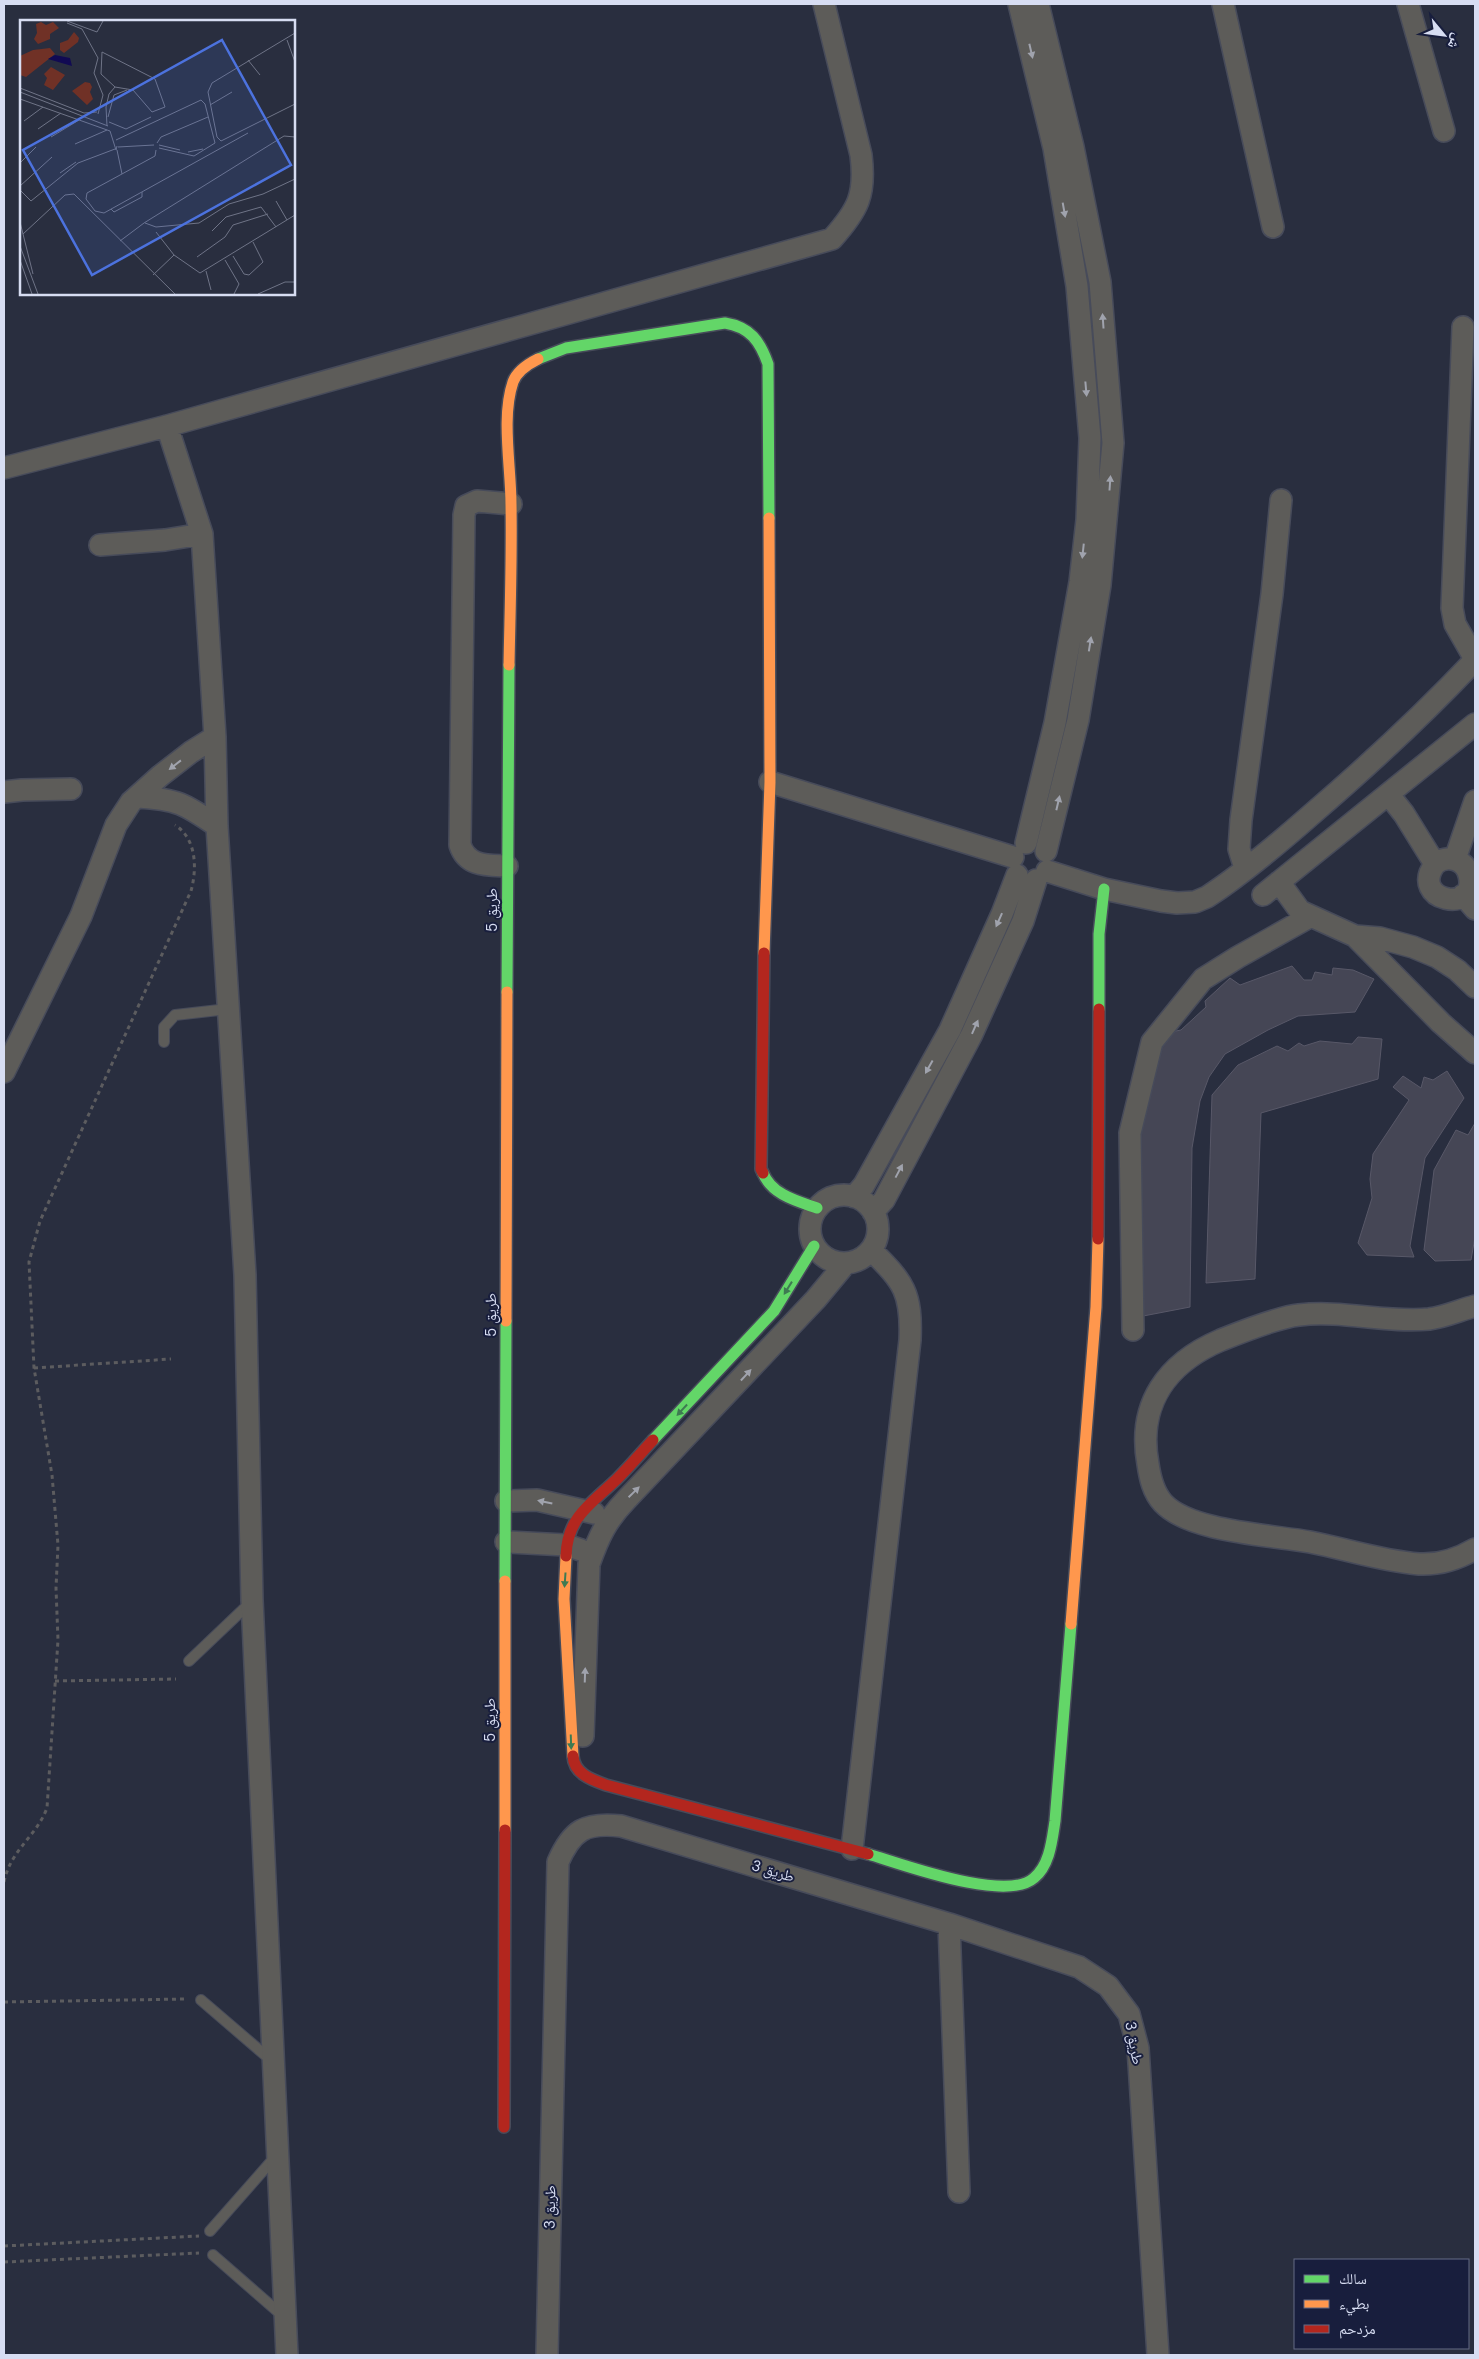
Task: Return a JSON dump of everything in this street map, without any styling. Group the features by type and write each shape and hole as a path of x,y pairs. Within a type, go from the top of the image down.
{"street":[{"path":"4,468 167,426 832,239 852,216 859,201 863,176 861,155 824,4"},
{"path":"873,1212 884,1200 971,1036 1023,921 1031,863 1078,720 1090,584 1113,443 1100,282 1064,148 1019,4"},
{"path":"1038,4 1064,148 1077,286 1090,438 1087,520 1090,584"},
{"path":"1223,4 1274,228"},
{"path":"1408,4 1444,131"},
{"path":"1077,286 1100,282"},
{"name":"طريق 5","path":"504,2127 507,866 511,504 508,415 510,392 514,378 525,366 543,356 566,348 725,323 740,325 749,330 764,349 768,364 769,380 770,782 765,884 761,1169 764,1178 779,1192 788,1198 817,1208"},
{"path":"770,782 1031,863 1104,889 1177,903 1195,902 1218,890 1286,836 1367,766 1421,717 1475,659 1455,624 1452,608 1463,326"},
{"path":"167,426 202,534 215,737 217,826 245,1275 252,1600 287,2355"},
{"path":"1244,868 1239,849 1241,820 1272,594 1281,500"},
{"path":"507,866 476,863 464,855 460,845 464,514 466,506 477,501 511,504"},
{"path":"100,545 165,540 202,534"},
{"path":"1475,724 1271,889 1311,916 1354,936 1441,1023 1475,1053"},
{"path":"4,1072 81,916 116,825 131,802 191,752 215,737"},
{"path":"4,792 71,789"},
{"path":"1389,795 1445,862 1466,868 1470,878 1468,889 1469,902 1458,899 1448,900 1436,893 1430,885 1429,876 1445,862 1475,800"},
{"path":"138,797 162,797 176,801 191,808 217,826"},
{"path":"854,1197 864,1185 950,1030 1002,914 1031,863"},
{"path":"814,1246 774,1311 617,1479 583,1509 575,1520 566,1545 564,1599 571,1753 573,1762 585,1776 606,1785 852,1849 948,1877 979,1884 1008,1887 1028,1883 1041,1870 1052,1847 1096,1307 1100,1153 1099,934 1104,889"},
{"path":"1133,1330 1130,1133 1152,1042 1203,979 1238,956 1311,916"},
{"path":"1354,936 1380,938 1437,956 1457,970 1475,987"},
{"path":"841,1195 854,1197 865,1202 873,1212 878,1231 871,1250 859,1260 845,1264 827,1259 814,1246 810,1234 811,1220 817,1208 828,1199 841,1195"},
{"path":"852,1849 910,1340 911,1317 909,1301 899,1280 871,1250"},
{"path":"585,1776 583,1756 585,1664 590,1564 598,1537 609,1519 816,1300 845,1264"},
{"path":"1475,1306 1430,1318 1387,1319 1331,1313 1297,1315 1220,1340 1178,1364 1164,1382 1153,1400 1147,1422 1145,1451 1151,1485 1164,1504 1184,1516 1206,1525 1309,1542 1419,1564 1438,1563 1462,1557 1475,1549"},
{"path":"506,1501 537,1500 583,1509 609,1519"},
{"path":"506,1542 566,1545 592,1555"},
{"name":"طريق 3","path":"547,2355 558,1862 566,1844 581,1830 601,1824 621,1826 949,1924 1079,1967 1108,1986 1129,2014 1138,2048 1158,2355"},
{"path":"949,1924 959,2192"}],"lane":[{"path":"164,1042 164,1027 175,1015 228,1009"},
{"path":"189,1661 252,1600"},
{"path":"201,2000 273,2062"},
{"path":"210,2231 277,2155"},
{"path":"213,2255 284,2317"}],"path":[{"path":"4,1882 14,1854 38,1828 47,1808 58,1640 56,1588 58,1545 52,1476 34,1368 29,1262 36,1232 191,891 195,877 192,850 177,826 169,823"},
{"path":"34,1368 171,1359"},
{"path":"55,1681 176,1679"},
{"path":"4,2002 186,1999"},
{"path":"4,2246 199,2236"},
{"path":"4,2262 200,2253"}],"building":[{"path":"1292,966 1304,980 1312,980 1315,972 1332,975 1333,968 1353,970 1374,979 1355,1012 1298,1016 1225,1054 1209,1077 1200,1101 1192,1148 1190,1307 1138,1317 1142,1095 1155,1050 1206,1007 1205,1001 1230,978 1240,985"},
{"path":"1358,1037 1382,1039 1378,1079 1261,1113 1255,1279 1206,1283 1212,1095 1238,1065 1277,1046 1288,1051 1299,1043 1304,1046 1320,1041 1352,1044"},
{"path":"1447,1071 1464,1098 1425,1158 1410,1246 1414,1257 1367,1255 1358,1243 1372,1198 1370,1179 1373,1154 1409,1100 1393,1087 1403,1076 1421,1088 1424,1077 1433,1080"},
{"path":"1475,1123 1475,1237 1471,1260 1435,1261 1424,1250 1434,1170 1456,1130 1468,1135"}],"traffic: fast":[{"path":"538,359 566,348 725,323 741,328 753,336 768,364 769,518"},
{"path":"507,992 509,665"},
{"path":"1099,1009 1099,934 1104,889"},
{"path":"763,1173 772,1187 779,1192 793,1200 817,1208"},
{"path":"653,1440 774,1311 814,1246"},
{"path":"505,1581 506,1321"},
{"path":"868,1854 928,1873 978,1884 1020,1885 1034,1878 1039,1873 1047,1859 1055,1821 1071,1624"}],"traffic: slow":[{"path":"509,665 511,564 511,490 507,426 509,396 517,374 538,359"},
{"path":"764,953 770,782 769,518"},
{"path":"506,1321 507,992"},
{"path":"1071,1624 1096,1307 1098,1239"},
{"path":"566,1556 564,1599 573,1756"},
{"path":"505,1581 505,1830"}],"traffic: jam":[{"path":"763,1173 761,1169 764,953"},
{"path":"1098,1239 1099,1009"},
{"path":"566,1556 567,1543 571,1531 582,1512 617,1479 653,1440"},
{"path":"573,1756 580,1772 606,1785 868,1854"},
{"path":"504,2127 505,1830"}]}
